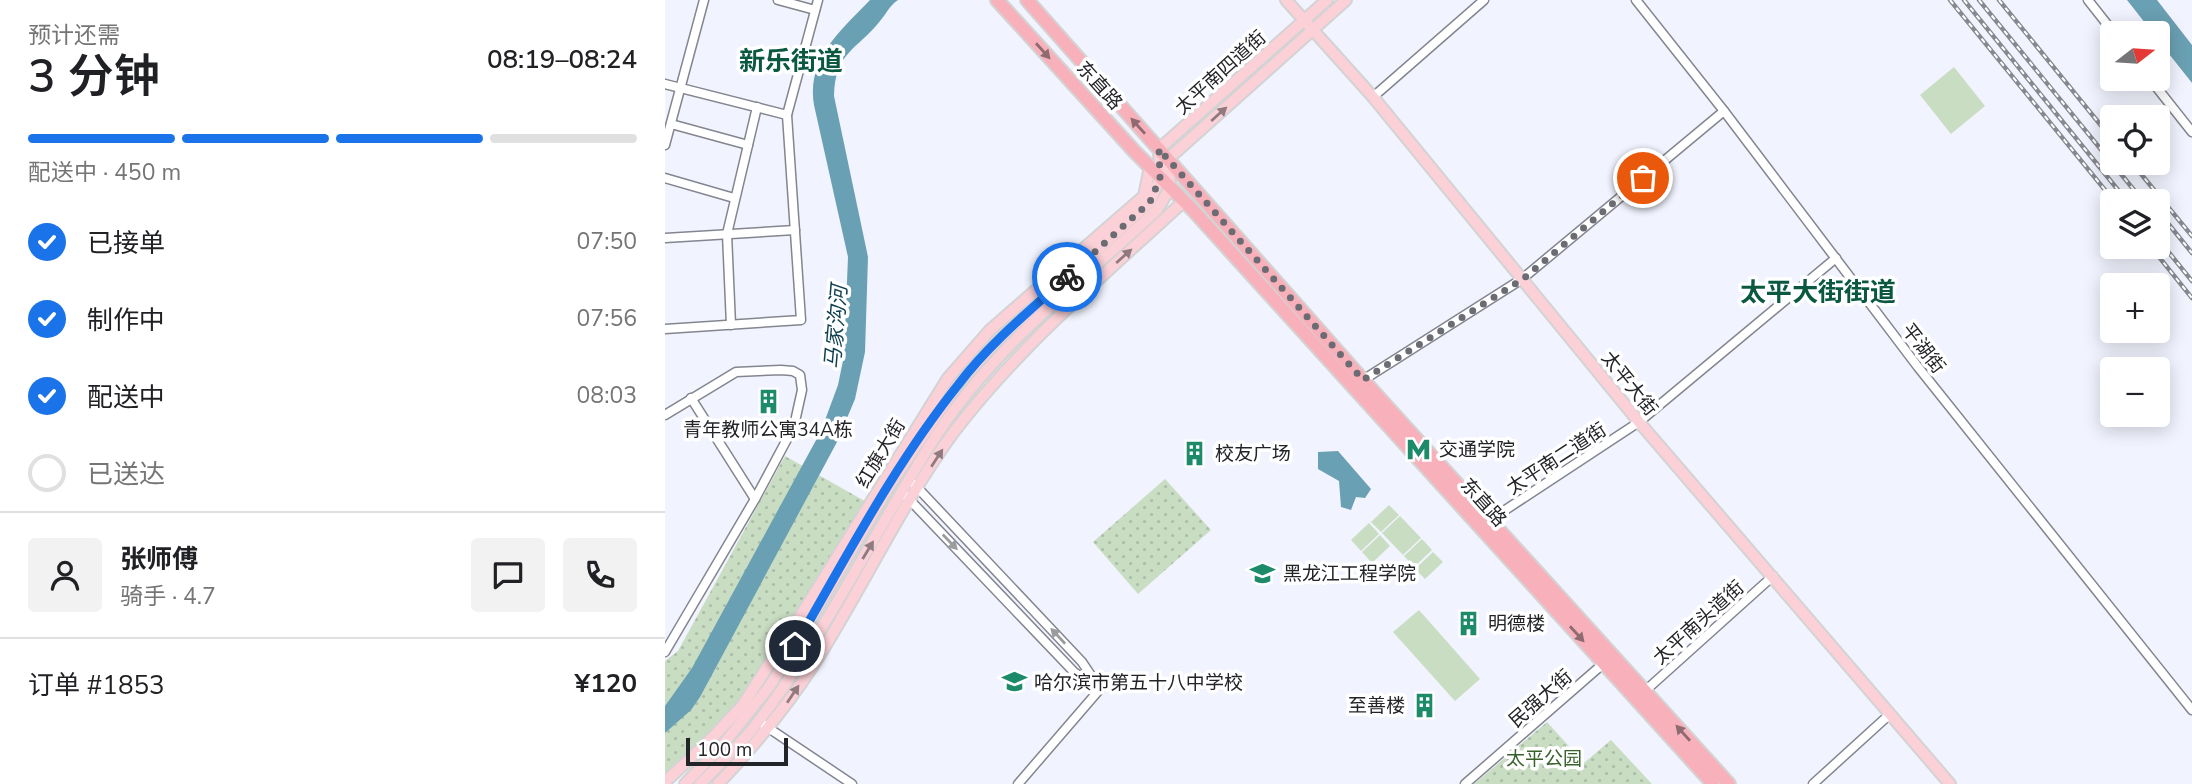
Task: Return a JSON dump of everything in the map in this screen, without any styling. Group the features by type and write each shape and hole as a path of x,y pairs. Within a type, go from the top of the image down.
{"highway":[{"name":"东直路","path":"997,0 1184,201 1713,784"},
{"name":"东直路","path":"1027,0 1363,380 1729,784"}],"main road":[{"name":"太平大街","path":"1286,0 1373,97 1639,422 1950,784"},
{"name":"太平南四道街","path":"1163,154 1327,0"},
{"name":"太平南四道街","path":"1163,154 1346,0"},
{"path":"1154,206 1163,154"},
{"path":"1154,206 1170,188 1163,154"},
{"name":"红旗大街","path":"665,782 742,706 948,378 990,330 1143,196 1150,167"},
{"name":"红旗大街","path":"914,484 1016,358 1184,201"},
{"name":"红旗大街","path":"718,784 764,725 802,658 907,497 953,413 1010,345 1154,206"},
{"name":"红旗大街","path":"685,784 725,742 769,687 890,485 958,384 1000,338 1154,206"},
{"name":"红旗大街","path":"700,784 764,725"}],"street":[{"path":"665,145 704,0"},
{"path":"778,0 815,10"},
{"path":"665,329 801,320 787,115 818,0"},
{"path":"1373,97 1484,0"},
{"name":"平湖街","path":"1636,0 1724,111 1918,367 2192,710"},
{"path":"2088,0 2105,21"},
{"path":"665,84 787,115"},
{"path":"2160,91 2192,132"},
{"path":"731,325 727,234 757,107"},
{"path":"1363,380 1523,279 1724,111"},
{"path":"671,124 748,145"},
{"path":"665,178 734,198"},
{"path":"665,238 795,230"},
{"name":"太平南二道街","path":"1490,520 1639,422 1836,258"},
{"path":"665,415 736,372 781,370 800,375 802,390 794,426 755,499 666,649"},
{"path":"691,398 755,499"},
{"path":"914,484 1082,662 1100,689"},
{"path":"907,497 1074,672 1100,689"},
{"name":"太平南头道街","path":"1645,691 1773,576"},
{"name":"民强大街","path":"1465,784 1604,663"},
{"path":"1018,784 1100,689"},
{"path":"1813,784 1890,714"},
{"path":"764,725 852,784"}],"green space":[{"path":"1954,67 1985,106 1951,134 1920,95"},
{"path":"785,456 870,504 739,707 665,784 665,661 678,651"},
{"path":"1165,479 1211,530 1138,594 1093,542"},
{"path":"1389,505 1399,515 1381,532 1371,522"},
{"path":"1400,516 1421,538 1403,555 1382,533"},
{"path":"1369,523 1379,534 1361,551 1351,540"},
{"path":"1380,535 1390,546 1372,563 1362,552"},
{"path":"1422,539 1432,550 1414,567 1404,556"},
{"path":"1433,552 1443,562 1425,579 1415,569"},
{"path":"1419,610 1480,679 1455,701 1393,632"},
{"name":"太平公园","path":"1547,722 1584,763 1611,740 1652,784 1474,784"}],"water":[{"path":"870,0 898,0 843,61 835,81 834,96 868,257 865,352 855,399 837,442 700,697 691,710 665,733 665,706 692,668 821,431 838,385 844,356 848,257 814,105 813,88 815,73 829,46"},
{"path":"2127,0 2157,0 2192,45 2192,83 2170,55 2170,21 2144,21"},
{"path":"1338,451 1371,489 1365,498 1356,497 1351,510 1341,507 1339,481 1318,469 1318,452"}],"railway":[{"path":"1950,0 2104,189"},
{"path":"1964,0 2117,189"},
{"path":"1979,0 2133,189"},
{"path":"1999,0 2100,124"},
{"path":"2142,175 2192,236"},
{"path":"2170,226 2192,253"},
{"path":"2170,254 2192,281"},
{"path":"2161,259 2192,298"}],"way so far":[{"path":"1067,277 1150,202 1160,178 1159,149 1363,380 1523,279 1643,178"}],"place":[{"name":"青年教师公寓34A栋","path":"768,401"},
{"name":"交通学院","path":"1419,449"},
{"name":"校友广场","path":"1195,453"},
{"name":"黑龙江工程学院","path":"1263,573"},
{"name":"明德楼","path":"1468,623"},
{"name":"哈尔滨市第五十八中学校","path":"1014,682"},
{"name":"至善楼","path":"1425,705"}],"district":[{"name":"新乐街道","path":"791,61"},
{"name":"太平大街街道","path":"1818,292"}],"route":[{"path":"795,646 890,485 958,384 1000,338 1067,277"}],"water label":[{"name":"马家沟河","path":"836,327"}]}
